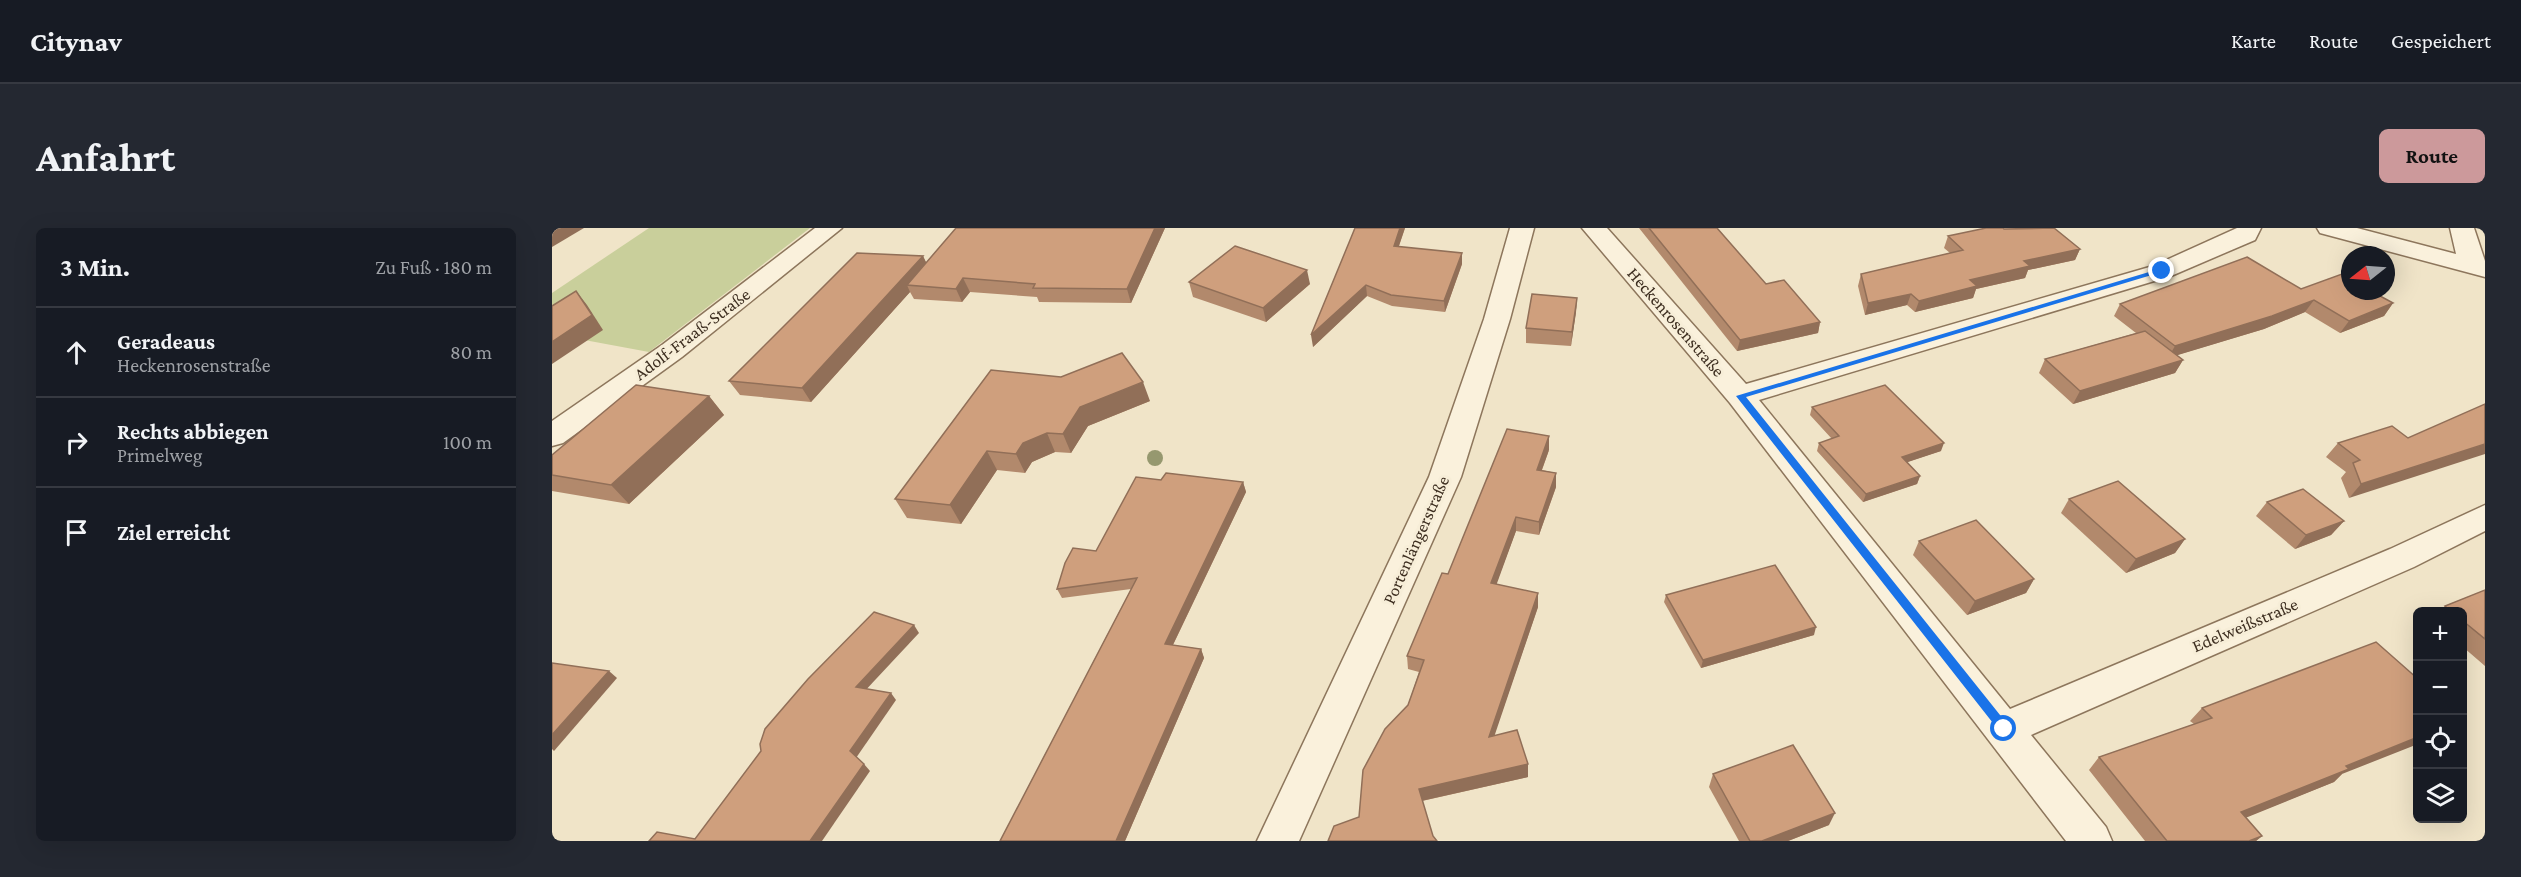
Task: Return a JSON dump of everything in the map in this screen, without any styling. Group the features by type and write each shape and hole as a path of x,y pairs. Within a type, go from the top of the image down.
{"street":[{"name":"Adolf-Fraaß-Straße","path":"552,436 672,351 831,228"},
{"name":"Portenlängerstraße","path":"1278,841 1445,477 1497,319 1522,228"},
{"name":"Heckenrosenstraße","path":"1594,228 1740,396 2091,841"},
{"path":"1740,396 2162,271 2246,235 2249,228"},
{"path":"2329,228 2479,267"},
{"path":"2462,228 2479,267"},
{"name":"Edelweißstraße","path":"2004,729 2402,558 2485,517"}],"green space":[{"path":"649,228 810,228 649,352 552,334 552,293"}],"building":[{"path":"956,228 1155,228 1127,289 1033,288 1035,284 963,278 956,289 907,285"},
{"path":"1355,228 1400,228 1394,246 1462,253 1444,301 1391,295 1366,285 1311,335"},
{"path":"1649,228 1717,228 1766,284 1784,280 1820,322 1740,340"},
{"path":"1986,228 2054,228 2080,249 2024,261 2030,266 1970,280 1977,286 1919,301 1911,294 1868,303 1861,274 1963,250 1948,236"},
{"path":"1235,246 1307,270 1263,308 1189,282"},
{"path":"857,253 923,256 802,388 729,381"},
{"path":"2247,257 2301,289 2341,274 2341,300 2388,300 2393,303 2349,321 2314,300 2272,316 2175,346 2120,304"},
{"path":"576,291 592,315 552,342 552,306"},
{"path":"1532,294 1577,298 1572,332 1526,328"},
{"path":"2145,331 2183,360 2080,391 2045,359"},
{"path":"1122,353 1143,382 1080,407 1063,434 1047,433 1023,443 1016,454 987,451 950,505 895,499 991,370 1061,377"},
{"path":"636,385 709,396 611,485 552,475 552,455"},
{"path":"1885,385 1944,443 1902,457 1920,476 1866,494 1819,443 1839,436 1812,407"},
{"path":"2485,404 2485,444 2361,484 2353,463 2360,460 2338,443 2392,426 2408,438"},
{"path":"1507,429 1549,436 1537,470 1556,473 1539,522 1516,517 1491,583 1538,593 1489,737 1517,730 1528,764 1419,789 1433,836 1437,841 1328,841 1334,826 1359,817 1363,770 1385,729 1408,705 1424,660 1407,656 1442,573 1448,574"},
{"path":"1166,473 1243,482 1165,644 1201,649 1116,841 1000,841 1137,578 1057,589 1065,563 1073,548 1096,551 1136,477 1161,480"},
{"path":"2118,481 2185,539 2136,559 2069,499"},
{"path":"2303,489 2344,521 2306,535 2267,502"},
{"path":"1976,520 2034,579 1975,601 1919,541"},
{"path":"1775,565 1816,627 1703,660 1666,595"},
{"path":"2485,590 2485,639 2467,624 2467,607 2445,606"},
{"path":"874,612 914,625 856,687 891,693 850,751 864,764 810,841 649,841 657,832 695,839 761,751 760,744 765,729 808,679"},
{"path":"2376,642 2413,675 2413,739 2346,766 2349,769 2241,812 2262,836 2249,841 2167,841 2099,757 2212,718 2202,708"},
{"path":"552,663 609,671 552,735"},
{"path":"1793,745 1835,813 1762,841 1750,841 1713,774"}],"route":[{"path":"2004,729 1740,396 2162,271"}]}
